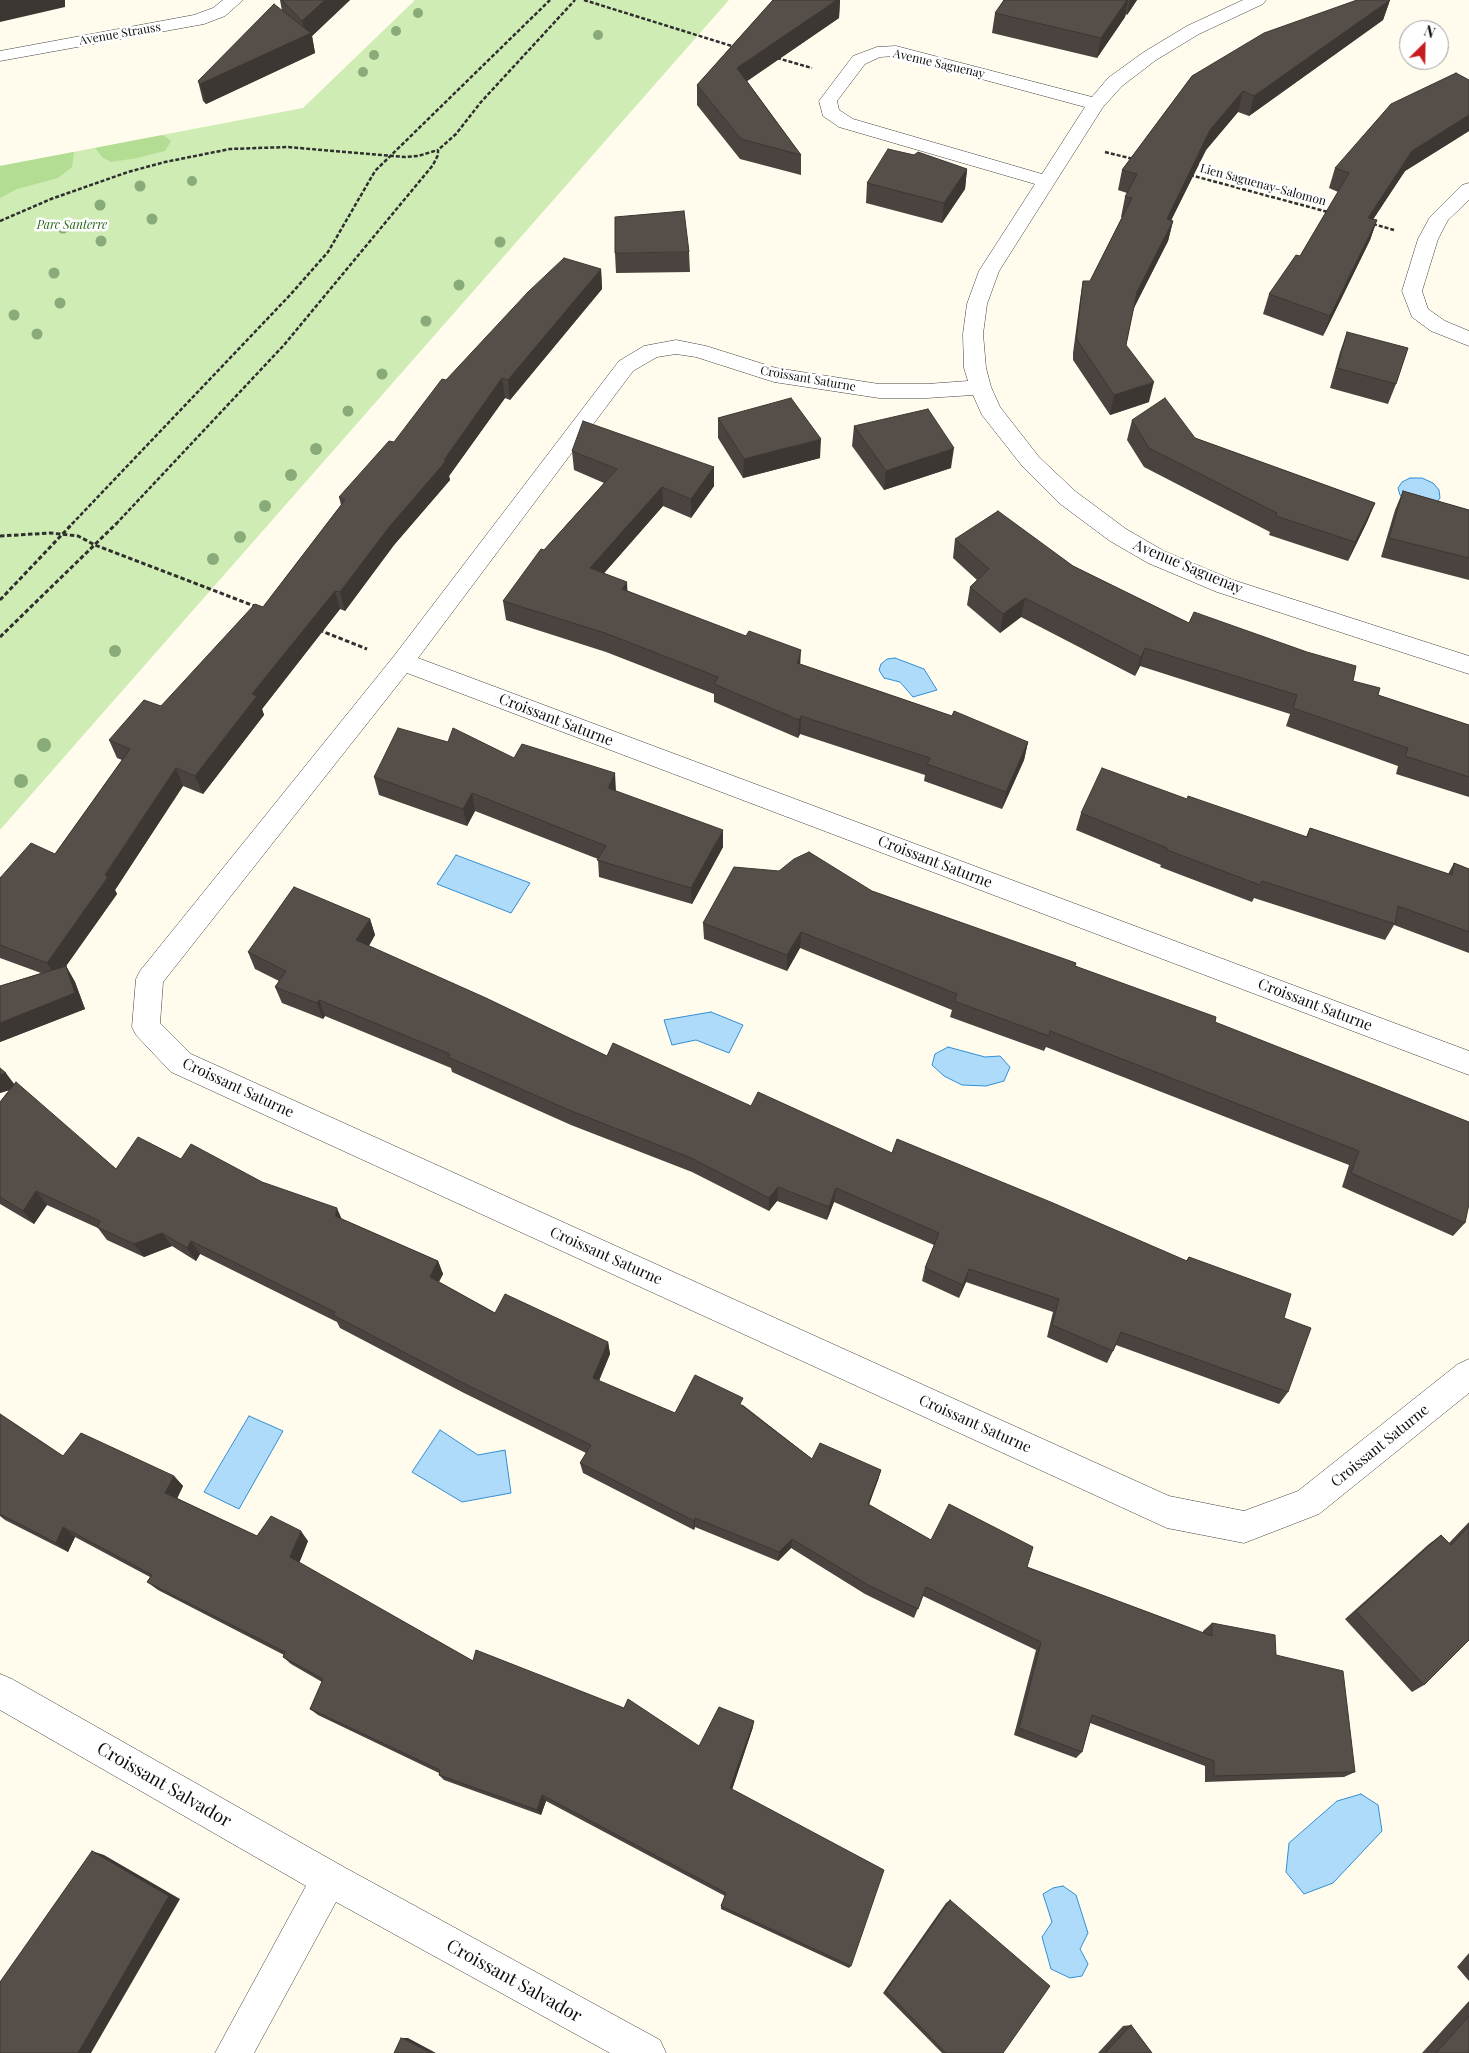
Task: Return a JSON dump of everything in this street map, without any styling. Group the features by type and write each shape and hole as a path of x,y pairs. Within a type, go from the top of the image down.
{"street":[{"name":"Avenue Strauss","path":"0,56 198,20 219,12 234,0"},
{"name":"Avenue Saguenay","path":"1257,0 1193,30 1150,56 1115,82 1096,104 989,271 976,304 973,334 975,368 980,387 990,410 1031,462 1066,496 1125,540 1156,557 1225,586 1469,665"},
{"name":"Avenue Saguenay","path":"1045,181 846,122 830,112 828,101 859,60 877,52 896,51 1096,104"},
{"path":"1469,189 1440,217 1428,239 1412,291 1419,312 1438,326 1469,339"},
{"name":"Croissant Saturne","path":"980,387 879,392 774,375 699,351 676,347 651,351 626,366 402,662 150,979 146,1027 181,1063 1167,1512 1244,1527 1308,1503 1469,1374"},
{"name":"Croissant Saturne","path":"402,662 1469,1062"},
{"name":"Croissant Salvador","path":"0,1691 329,1879 647,2053"},
{"path":"234,2053 329,1879"}],"path":[{"path":"0,600 61,534 174,419 315,266 332,245 375,171 388,156 467,83 550,0"},
{"path":"0,222 51,199 128,172 230,149 287,147 388,156 418,156 438,150 450,141 481,102 575,0"},
{"path":"584,0 735,47"},
{"path":"772,57 818,70"},
{"path":"0,638 94,545 284,345 433,165 438,155 438,150"},
{"path":"1102,151 1140,161"},
{"name":"Lien Saguenay-Salomon","path":"1188,174 1332,213"},
{"path":"1370,224 1428,239"},
{"path":"0,536 50,533 78,536 94,545 258,607"},
{"path":"314,628 370,650"}],"green space":[{"name":"Parc Santerre","path":"415,0 729,0 0,830 0,166 303,108"},
{"path":"163,135 171,141 165,151 137,158 111,162 102,157 95,148"},
{"path":"74,152 72,167 58,178 17,189 0,198 0,166"}],"water":[{"path":"1410,478 1422,478 1433,483 1439,490 1440,498 1436,504 1406,502 1400,495 1398,488 1402,482"},
{"path":"895,658 924,669 937,690 913,697 900,682 884,678 879,670 881,664 887,659"},
{"path":"456,855 530,883 511,913 437,884"},
{"path":"711,1012 743,1025 729,1053 696,1040 672,1045 664,1020"},
{"path":"948,1047 985,1057 1000,1056 1010,1067 1004,1081 986,1086 962,1085 944,1076 932,1065 935,1054"},
{"path":"249,1416 283,1431 239,1509 204,1492"},
{"path":"440,1430 478,1455 505,1450 511,1493 462,1502 412,1472"},
{"path":"1361,1794 1378,1805 1382,1831 1333,1883 1304,1894 1286,1872 1289,1843 1337,1801"},
{"path":"1063,1886 1076,1895 1088,1933 1080,1949 1088,1964 1082,1976 1070,1978 1051,1969 1042,1937 1052,1922 1043,1894 1053,1888"}],"building":[{"path":"282,0 325,0 302,21"},
{"path":"773,0 837,0 737,68 801,155 741,139 697,85"},
{"path":"1004,0 1127,0 1101,38 995,13"},
{"path":"1357,0 1390,0 1254,96 1243,91 1210,130 1167,219 1173,221 1137,292 1126,345 1154,382 1114,395 1077,340 1077,333 1083,281 1090,281 1132,198 1125,197 1137,174 1122,170 1192,76 1264,33"},
{"path":"274,4 311,33 200,84 198,81"},
{"path":"1456,73 1469,80 1469,115 1412,151 1368,218 1377,220 1330,316 1269,294 1296,255 1300,256 1349,173 1335,168 1391,104"},
{"path":"888,149 914,155 918,152 967,169 944,203 867,183"},
{"path":"684,211 689,252 615,253 615,217"},
{"path":"564,258 601,269 508,380 502,378 444,460 446,461 390,526 340,592 335,591 252,694 257,696 195,776 176,768 105,875 108,877 47,963 0,945 0,878 31,843 55,854 130,749 109,740 144,700 161,706 255,604 263,607 345,500 339,497 389,441 394,442 442,379 446,380 528,292"},
{"path":"1347,332 1408,348 1396,384 1337,368"},
{"path":"791,398 821,439 744,459 718,418"},
{"path":"1165,398 1195,438 1375,503 1355,542 1276,516 1277,513 1149,448 1132,420"},
{"path":"928,409 954,448 886,471 854,426"},
{"path":"583,421 714,467 691,499 662,487 590,568 627,582 622,589 746,636 749,631 801,650 797,663 952,716 954,711 1028,742 1006,792 927,764 930,758 801,716 799,720 714,684 718,677 605,633 503,601 541,549 544,550 617,469 572,451"},
{"path":"1403,491 1469,510 1469,558 1389,538"},
{"path":"998,511 1073,566 1189,623 1194,612 1307,652 1356,666 1353,681 1380,688 1378,695 1469,725 1469,777 1405,756 1408,748 1293,708 1297,695 1145,648 1141,657 1025,598 1003,614 970,587 989,569 955,539"},
{"path":"398,728 448,742 453,728 514,758 522,744 615,773 608,788 723,830 691,888 597,860 606,846 472,793 463,809 374,777"},
{"path":"1102,768 1187,799 1188,796 1307,837 1310,828 1452,875 1454,863 1469,869 1469,932 1398,906 1395,924 1262,881 1260,885 1167,850 1167,848 1081,813"},
{"path":"809,852 872,891 1076,963 1075,966 1216,1017 1215,1022 1469,1122 1469,1204 1465,1223 1351,1173 1359,1151 1050,1031 1049,1036 954,1001 957,994 801,932 787,955 703,923 734,867 779,871 794,859"},
{"path":"294,887 370,919 356,940 486,998 607,1056 613,1043 751,1106 758,1092 892,1153 897,1139 1053,1203 1187,1261 1189,1257 1291,1294 1284,1318 1311,1328 1288,1392 1121,1332 1113,1351 1052,1325 1059,1299 969,1269 963,1285 925,1268 939,1233 836,1188 829,1207 778,1187 769,1198 691,1158 569,1110 448,1057 450,1054 319,1000 317,1003 275,987 286,971 248,952"},
{"path":"66,966 75,993 0,1023 0,986"},
{"path":"0,1068 6,1073 0,1075"},
{"path":"16,1082 116,1169 138,1137 181,1159 191,1144 262,1182 337,1208 335,1216 438,1261 430,1277 495,1313 505,1294 608,1342 593,1378 675,1413 695,1375 743,1398 740,1404 812,1459 820,1443 881,1470 868,1504 931,1540 949,1504 1033,1547 1027,1567 1212,1636 1212,1623 1275,1635 1276,1655 1343,1671 1355,1772 1214,1776 1214,1761 1092,1715 1082,1752 1019,1728 1041,1642 926,1587 918,1609 868,1585 792,1539 779,1552 695,1518 694,1521 580,1463 591,1445 459,1381 333,1315 335,1312 191,1241 187,1248 162,1233 134,1244 97,1227 100,1221 36,1191 23,1211 0,1197 0,1102"},
{"path":"0,1414 63,1456 81,1433 174,1476 165,1493 257,1536 271,1516 301,1531 290,1557 473,1661 476,1650 624,1708 628,1699 699,1746 719,1707 754,1721 730,1788 884,1870 851,1966 721,1906 726,1893 542,1795 537,1810 439,1775 440,1770 310,1709 323,1679 283,1657 285,1652 147,1582 152,1575 63,1527 56,1543 0,1514"},
{"path":"1469,1526 1469,1640 1424,1685 1356,1611 1441,1535 1451,1545"},
{"path":"92,1851 169,1896 78,2053 0,2053 0,1982"},
{"path":"950,1900 1050,1986 1003,2053 946,2053 886,1991"},
{"path":"1469,2016 1469,2053 1436,2053"},
{"path":"1131,2025 1152,2053 1105,2053"},
{"path":"401,2038 431,2053 394,2053"}]}
